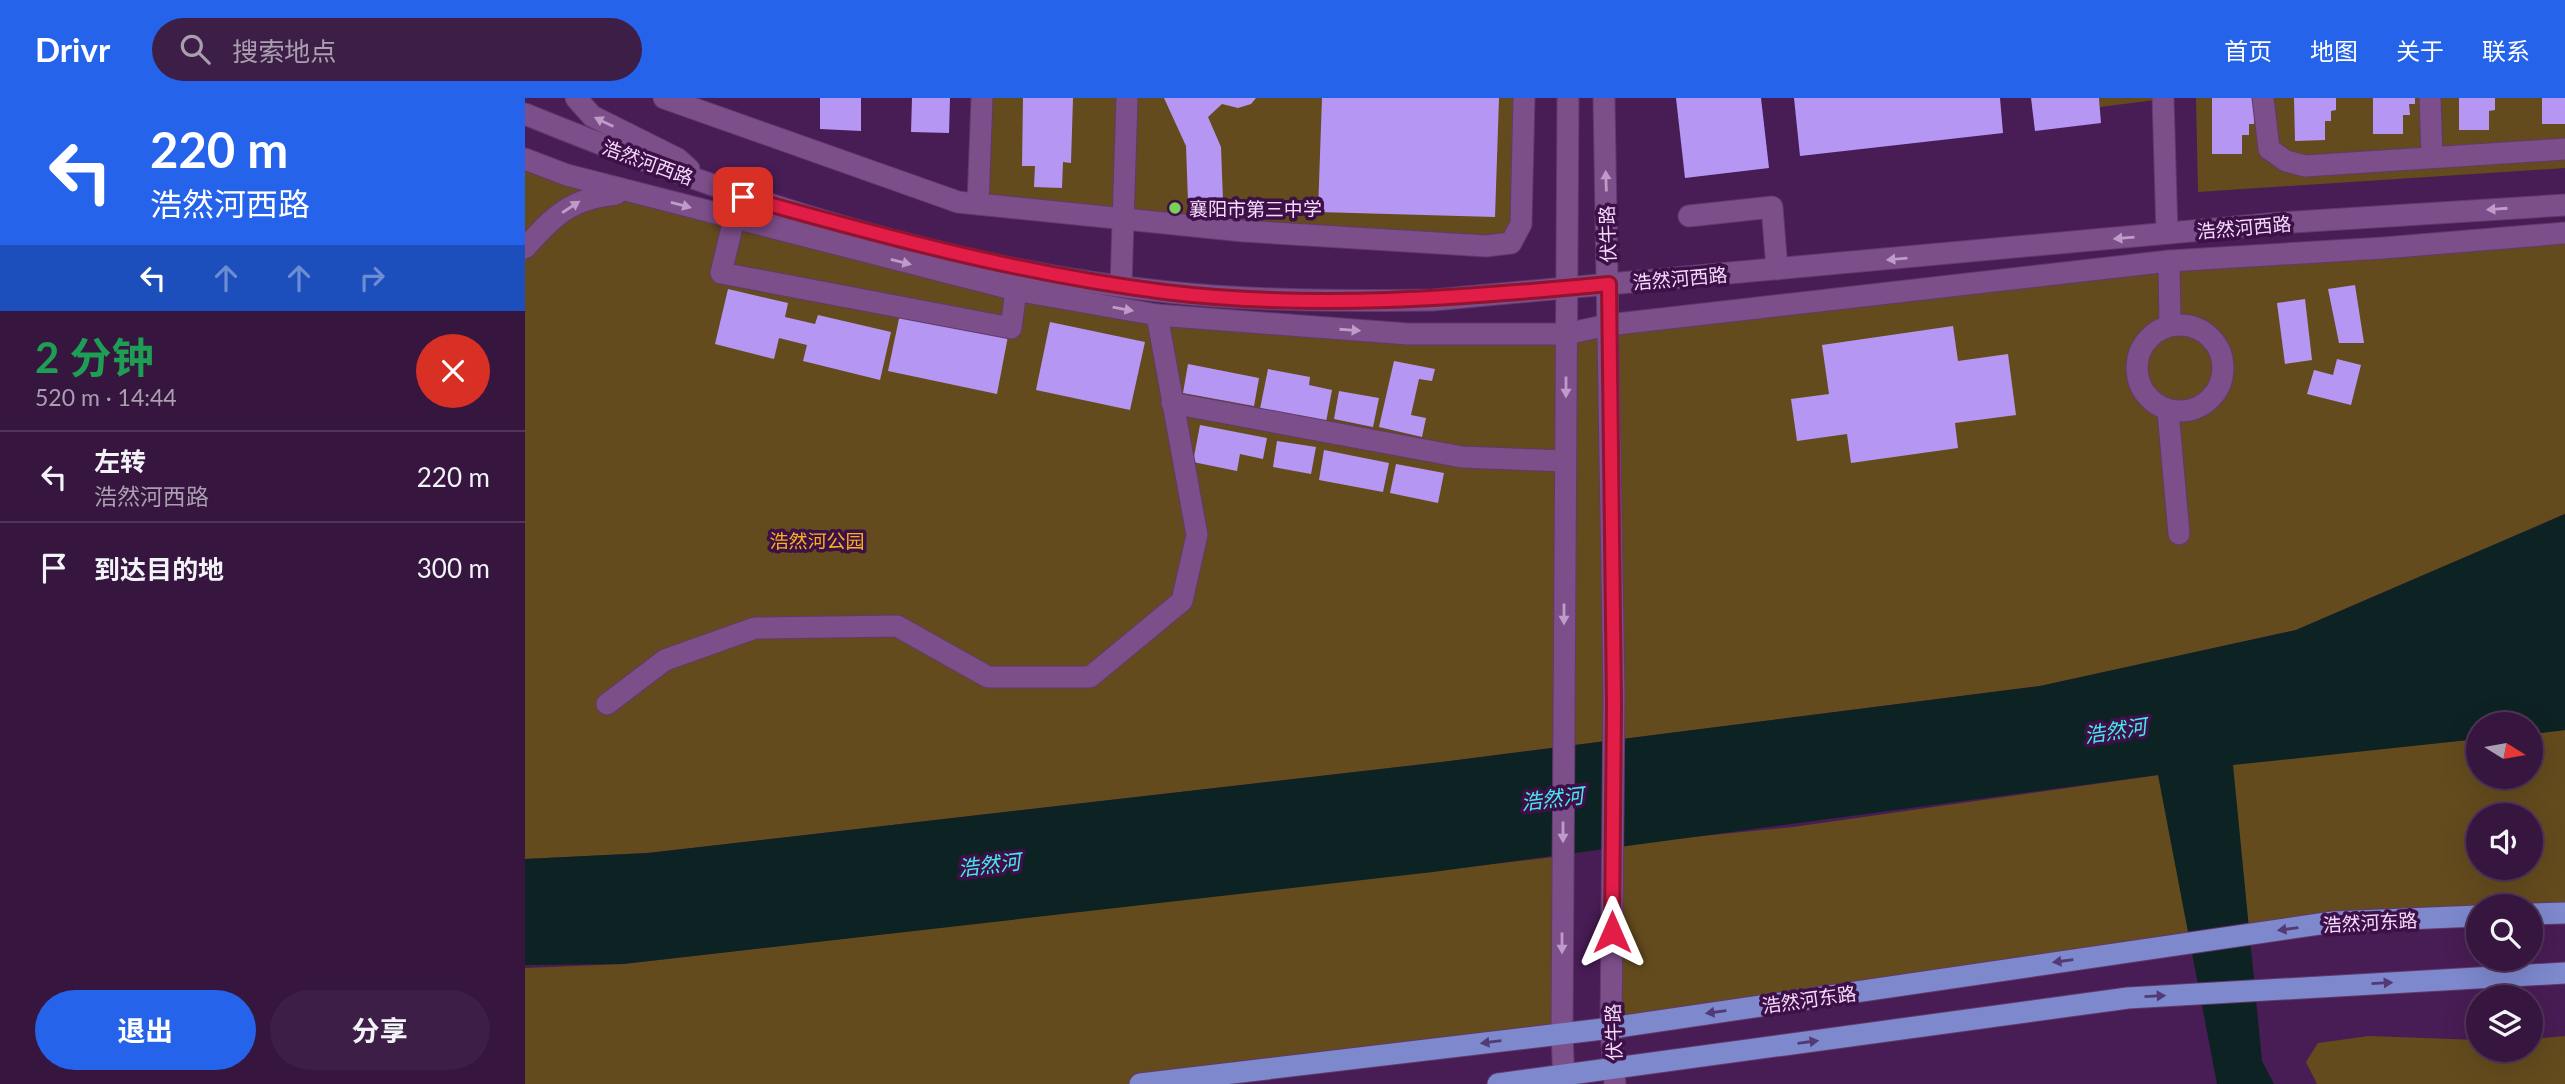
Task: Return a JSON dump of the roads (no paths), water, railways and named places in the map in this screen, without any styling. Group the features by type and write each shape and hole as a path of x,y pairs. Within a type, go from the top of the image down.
{"main road":[{"path":"2543,914 2565,913"},
{"name":"浩然河东路","path":"1140,1084 1611,1028 2333,922 2466,916"},
{"path":"1497,1084 1615,1076 2128,998 2565,974"}],"street":[{"path":"576,98 592,116 678,159 703,183"},
{"path":"664,98 946,198 978,204 1123,221 1486,246 1511,243 1521,224 1524,98"},
{"path":"978,204 982,98"},
{"path":"1121,285 1127,98"},
{"path":"1564,1079 1562,1033 1568,98"},
{"name":"伏牛路","path":"1604,98 1614,715 1611,1028 1615,1076"},
{"path":"2163,98 2167,233"},
{"path":"2263,98 2269,149 2286,161 2305,166 2565,149"},
{"path":"2430,98 2432,157"},
{"name":"浩然河西路","path":"525,114 743,197 881,236 1023,270 1167,292 1329,302 1433,300 2167,233 2565,205"},
{"name":"浩然河西路","path":"525,159 567,175 630,192 1016,290 1157,315 1408,334 1566,334 1608,325 2169,261 2383,248 2565,233"},
{"path":"525,248 567,208 587,197 630,192"},
{"path":"1689,216 1772,207 1776,270"},
{"path":"734,219 721,273 1011,328 1016,290"},
{"path":"2169,261 2170,325"},
{"path":"607,704 665,660 755,628 897,626 989,677 1090,677 1182,601 1197,535 1157,315"},
{"path":"2185,324 2210,337 2219,349 2223,370 2217,391 2208,401 2182,412 2168,411 2144,394 2136,367 2146,340 2170,325 2185,324"},
{"path":"1172,403 1462,457 1566,461"},
{"path":"2168,411 2179,534"}],"water":[{"name":"浩然河","path":"2565,514 2565,730 2543,733 2543,712 2466,712 2466,740 2233,765 2262,1061 2274,1084 2217,1084 2158,775 1433,872 623,964 525,965 525,859 648,853 1442,762 2040,686 2296,630"}],"place":[{"name":"襄阳市第三中学","path":"1175,208"}],"park label":[{"name":"浩然河公园","path":"817,540"}]}
